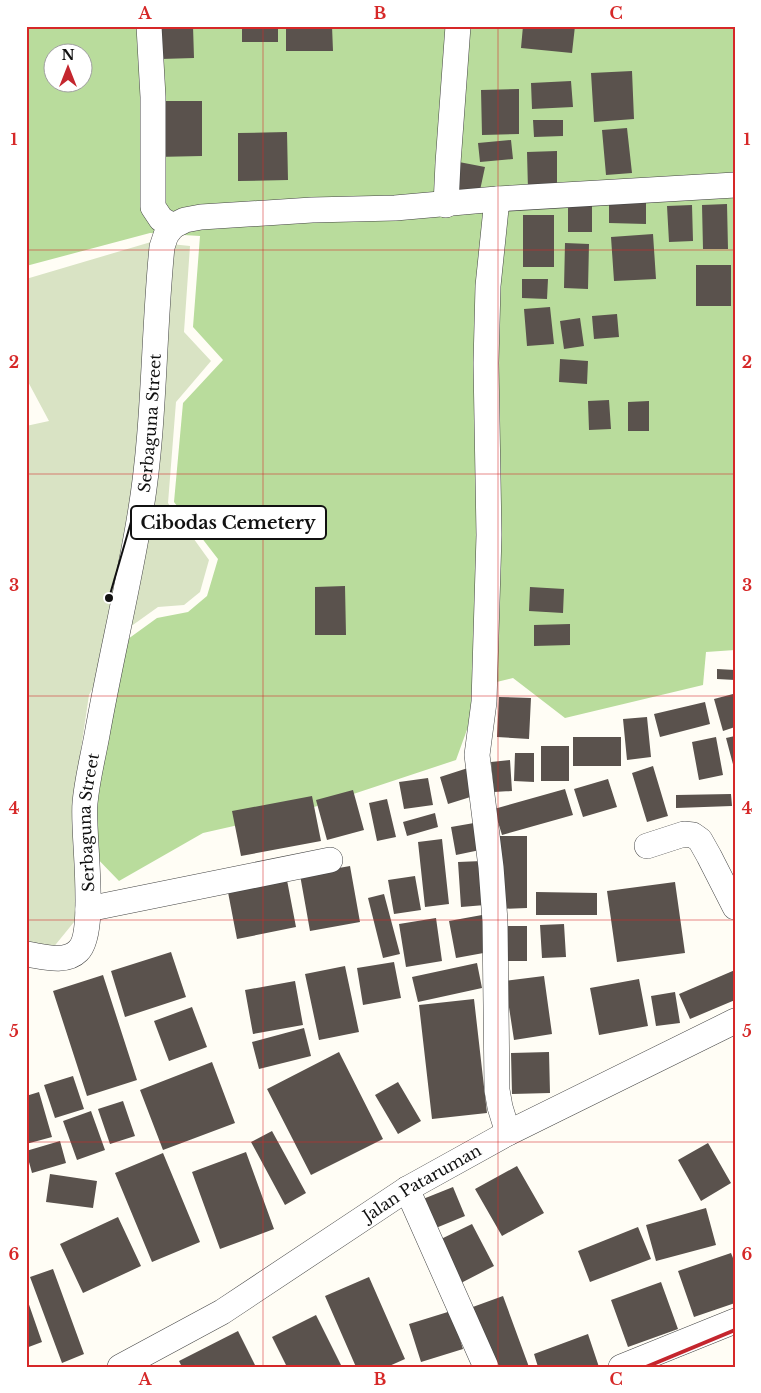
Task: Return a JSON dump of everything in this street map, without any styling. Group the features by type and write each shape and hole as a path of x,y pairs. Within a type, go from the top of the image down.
{"street":[{"path":"149,26 153,97 153,208 160,219 173,226 184,220 201,217 446,205 498,199 735,185"},
{"path":"446,205 458,26"},
{"path":"498,199 488,286 486,363 489,535 484,702 477,754 491,867 495,921 498,1099 508,1132"},
{"name":"Serbaguna Street","path":"26,954 55,958 68,957 79,951 85,939 88,909 85,802 105,689 140,516 146,473 162,246 166,235 173,226"},
{"path":"647,846 684,834 694,835 700,840 735,907"},
{"path":"88,909 330,860"},
{"name":"Jalan Pataruman","path":"120,1367 222,1312 407,1190 508,1132 735,1021"},
{"path":"407,1190 486,1367"},
{"path":"621,1367 735,1321"}],"green space":[{"path":"26,26 735,26 735,650 706,652 703,685 565,718 513,678 476,687 477,702 456,760 308,809 203,833 119,881 90,851 96,786 128,639 157,618 188,612 207,596 218,559 174,502 183,403 223,360 193,327 200,236 150,233 26,266"},
{"path":"151,242 190,246 184,332 211,361 176,402 168,503 209,560 200,592 184,605 158,607 123,632 89,695 77,776 96,895 52,949 26,950 26,426 49,421 26,378 26,279"}],"building":[{"path":"160,26 193,26 194,58 161,59"},
{"path":"242,26 278,26 278,42 242,42"},
{"path":"286,26 332,26 333,51 286,51"},
{"path":"523,26 575,26 572,53 521,48"},
{"path":"632,71 634,119 594,122 591,73"},
{"path":"571,81 573,107 532,109 531,83"},
{"path":"519,89 519,134 482,135 481,90"},
{"path":"156,101 202,101 202,156 156,157"},
{"path":"533,120 563,120 563,136 534,137"},
{"path":"627,128 632,173 606,175 602,130"},
{"path":"287,132 288,180 238,181 238,133"},
{"path":"511,140 513,159 480,162 478,143"},
{"path":"557,151 557,190 528,190 527,152"},
{"path":"459,162 485,167 479,195 453,190"},
{"path":"609,202 646,203 646,224 609,223"},
{"path":"727,204 728,249 703,249 702,205"},
{"path":"692,205 693,241 669,242 667,206"},
{"path":"568,206 592,206 592,232 568,232"},
{"path":"523,215 554,215 554,267 523,267"},
{"path":"653,234 656,279 614,281 611,237"},
{"path":"565,243 589,244 588,289 564,288"},
{"path":"696,265 731,265 731,306 696,306"},
{"path":"522,279 548,279 547,299 522,298"},
{"path":"550,307 554,344 527,346 524,309"},
{"path":"617,314 619,337 594,339 592,316"},
{"path":"580,318 584,346 564,349 560,321"},
{"path":"560,359 588,361 587,384 559,382"},
{"path":"609,400 611,429 589,430 588,401"},
{"path":"649,401 649,431 628,431 628,402"},
{"path":"345,586 346,635 315,635 315,587"},
{"path":"530,587 564,589 563,613 529,611"},
{"path":"570,624 570,645 534,646 534,625"},
{"path":"717,669 735,670 735,680 717,679"},
{"path":"733,694 735,699 735,727 723,731 714,699"},
{"path":"499,697 531,698 529,739 497,737"},
{"path":"705,702 710,724 660,737 654,714"},
{"path":"647,717 651,757 627,760 623,719"},
{"path":"735,736 735,768 734,768 726,738"},
{"path":"573,737 621,737 621,766 573,766"},
{"path":"716,737 723,775 699,780 692,742"},
{"path":"541,746 569,746 569,781 541,781"},
{"path":"515,753 534,753 534,782 514,781"},
{"path":"510,760 512,791 494,792 491,762"},
{"path":"653,766 668,816 647,822 632,773"},
{"path":"471,767 480,794 448,804 440,777"},
{"path":"428,778 433,805 404,809 399,782"},
{"path":"608,779 617,807 583,817 574,789"},
{"path":"565,789 573,815 502,835 494,809"},
{"path":"353,790 364,830 327,840 316,800"},
{"path":"731,794 732,806 676,808 676,795"},
{"path":"312,796 321,841 241,856 232,811"},
{"path":"387,799 396,837 377,841 369,803"},
{"path":"435,813 438,827 407,836 403,822"},
{"path":"474,823 480,850 456,855 451,827"},
{"path":"497,836 527,836 527,908 498,909"},
{"path":"442,839 449,904 425,907 418,842"},
{"path":"482,861 485,905 461,907 458,862"},
{"path":"350,866 360,922 310,931 300,875"},
{"path":"286,875 296,927 237,939 227,887"},
{"path":"415,876 421,910 394,914 388,880"},
{"path":"675,882 685,953 617,962 607,891"},
{"path":"536,892 597,893 597,915 536,915"},
{"path":"384,894 400,954 383,958 368,898"},
{"path":"482,915 489,952 456,958 449,921"},
{"path":"436,918 442,961 406,967 399,924"},
{"path":"564,924 566,957 542,958 540,925"},
{"path":"504,926 527,926 527,961 504,961"},
{"path":"171,952 186,997 125,1017 111,971"},
{"path":"394,962 401,998 363,1005 357,968"},
{"path":"477,963 482,988 418,1002 412,977"},
{"path":"345,966 359,1032 319,1040 305,974"},
{"path":"735,970 735,1000 690,1019 679,994"},
{"path":"103,975 137,1080 87,1096 53,991"},
{"path":"544,976 552,1034 514,1040 505,981"},
{"path":"639,979 648,1026 599,1035 590,988"},
{"path":"295,981 303,1025 253,1034 245,990"},
{"path":"675,992 680,1023 656,1026 651,996"},
{"path":"474,999 487,1113 432,1119 419,1005"},
{"path":"192,1007 207,1047 169,1061 154,1021"},
{"path":"304,1028 311,1056 259,1069 252,1042"},
{"path":"339,1052 383,1139 311,1175 267,1089"},
{"path":"549,1052 550,1093 512,1094 511,1053"},
{"path":"212,1062 235,1123 163,1150 140,1090"},
{"path":"73,1076 84,1109 55,1118 44,1085"},
{"path":"398,1082 421,1121 398,1134 375,1095"},
{"path":"39,1092 52,1137 26,1144 26,1096"},
{"path":"123,1101 135,1136 110,1144 98,1109"},
{"path":"91,1111 105,1150 77,1160 63,1121"},
{"path":"272,1131 306,1193 285,1205 251,1142"},
{"path":"60,1141 66,1163 32,1173 26,1151"},
{"path":"708,1143 731,1183 701,1201 678,1160"},
{"path":"246,1152 274,1229 220,1249 192,1172"},
{"path":"163,1153 200,1242 152,1262 115,1173"},
{"path":"517,1166 544,1213 502,1236 475,1189"},
{"path":"50,1174 97,1181 93,1208 46,1202"},
{"path":"453,1187 465,1216 431,1230 418,1201"},
{"path":"706,1208 716,1245 656,1261 646,1225"},
{"path":"118,1217 141,1266 83,1293 60,1244"},
{"path":"472,1224 494,1266 461,1283 439,1240"},
{"path":"638,1227 651,1259 590,1282 578,1251"},
{"path":"731,1253 735,1263 735,1303 694,1317 678,1271"},
{"path":"53,1269 84,1354 62,1363 30,1277"},
{"path":"369,1277 405,1359 387,1367 356,1367 325,1296"},
{"path":"661,1282 678,1329 628,1347 611,1300"},
{"path":"26,1296 42,1342 26,1348"},
{"path":"503,1296 529,1367 492,1367 470,1308"},
{"path":"451,1311 463,1349 421,1362 409,1324"},
{"path":"316,1315 342,1367 287,1367 272,1337"},
{"path":"238,1331 256,1367 182,1367 179,1361"},
{"path":"588,1334 599,1367 538,1367 534,1354"}],"railway":[{"path":"646,1367 735,1330"}],"place":[{"name":"Cibodas Cemetery","path":"109,598"}]}
